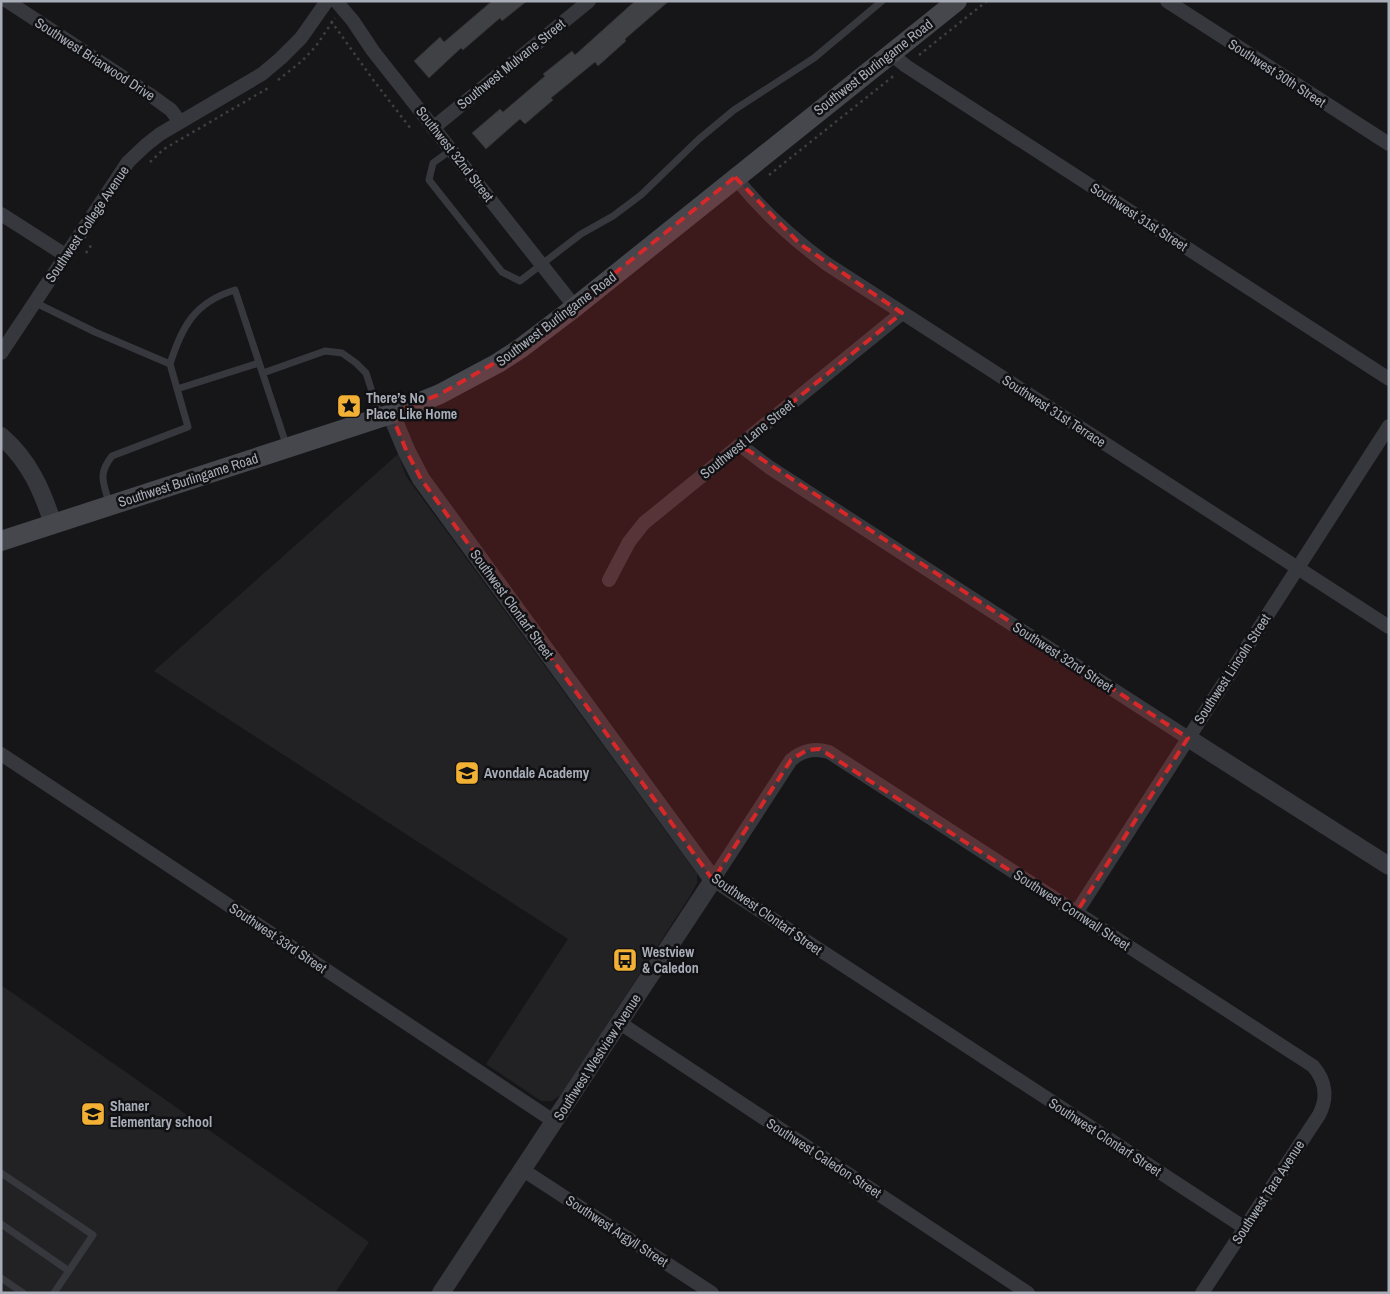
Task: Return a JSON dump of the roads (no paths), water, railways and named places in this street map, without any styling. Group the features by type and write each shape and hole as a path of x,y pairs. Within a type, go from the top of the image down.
{"main road":[{"name":"Southwest Burlingame Road","path":"1,541 386,415 440,394 498,363 575,307 957,1"}],"street":[{"name":"Southwest Briarwood Drive","path":"7,1 149,94 171,110 180,122"},
{"name":"Southwest Mulvane Street","path":"433,128 589,1"},
{"name":"Southwest 30th Street","path":"1166,1 1389,144"},
{"name":"Southwest 32nd Street","path":"339,5 433,128 575,307"},
{"name":"Southwest College Avenue","path":"1,353 128,162 146,145 180,122 262,74 301,38 324,6"},
{"name":"Southwest 31st Street","path":"891,54 906,66 1389,379"},
{"name":"Southwest 31st Terrace","path":"735,177 758,204 800,244 827,264 1389,627"},
{"path":"1,214 65,255"},
{"name":"Southwest Lane Street","path":"609,580 629,542 644,523 902,313"},
{"name":"Southwest Clontarf Street","path":"386,415 421,478 713,880 1244,1228"},
{"name":"Southwest Lincoln Street","path":"1076,913 1389,426"},
{"path":"1,436 22,456 29,467 40,489 53,524"},
{"name":"Southwest 32nd Street","path":"740,444 769,467 1389,866"},
{"name":"Southwest Cornwall Street","path":"806,750 820,749 829,752 1313,1066 1321,1076 1325,1089"},
{"name":"Southwest Westview Avenue","path":"441,1293 791,760 806,750"},
{"name":"Southwest 33rd Street","path":"1,754 555,1122"},
{"name":"Southwest Caledon Street","path":"620,1023 1028,1293"},
{"name":"Southwest Tara Avenue","path":"1202,1293 1319,1115 1323,1108 1325,1089"},
{"name":"Southwest Argyll Street","path":"523,1170 712,1293"}],"lane":[{"path":"451,150 433,163 429,180 502,272 520,281 581,234 620,211 641,195 699,138 734,110 814,58 882,1"},
{"path":"110,505 102,476 104,466 112,456 188,426 170,364 186,324 200,308 217,296 235,290 287,448"},
{"path":"34,302 95,332 170,364"},
{"path":"263,372 325,351 342,353 366,373 386,415"},
{"path":"177,389 260,363"},
{"path":"1,1173 93,1235 54,1293"},
{"path":"1,1224 69,1271"},
{"path":"1,1278 23,1293"}],"place":[{"name":"There’s No Place Like Home","path":"349,406"},
{"name":"Avondale Academy","path":"467,773"},
{"name":"Westview & Caledon","path":"625,960"},
{"name":"Shaner Elementary school","path":"93,1114"}]}
